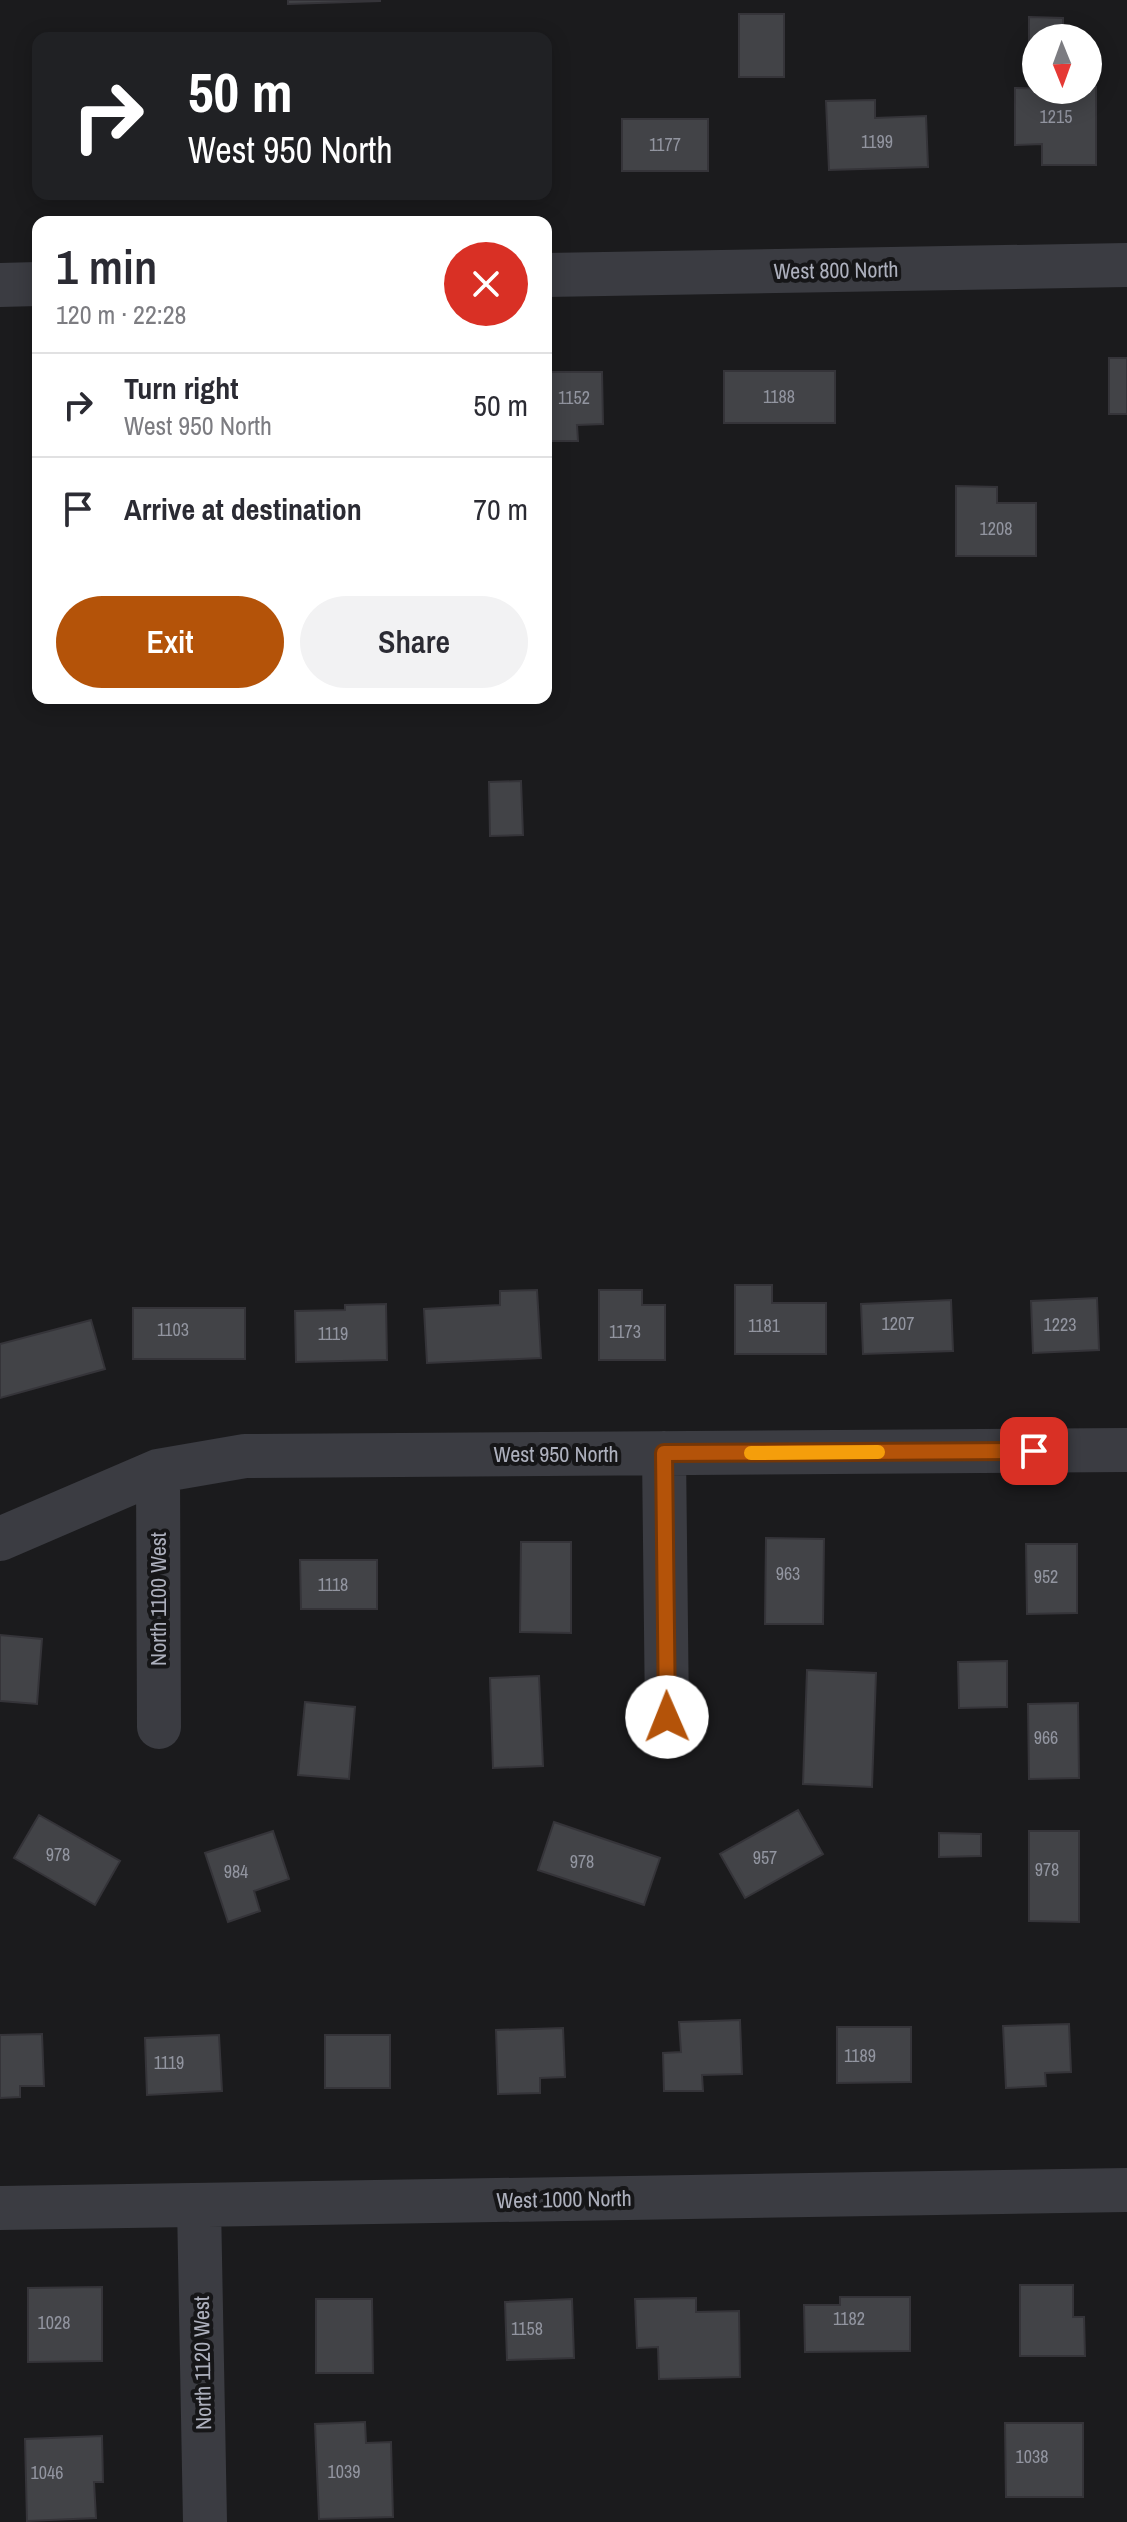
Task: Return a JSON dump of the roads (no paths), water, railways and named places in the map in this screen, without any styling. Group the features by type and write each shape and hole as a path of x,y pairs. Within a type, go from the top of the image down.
{"street":[{"name":"West 800 North","path":"552,275 1127,265"},
{"path":"0,285 32,284"},
{"name":"West 950 North","path":"0,1539 158,1471 245,1456 1127,1450"},
{"path":"664,1453 667,1717"},
{"name":"North 1100 West","path":"158,1471 159,1727"},
{"name":"West 1000 North","path":"0,2208 1127,2190"},
{"name":"North 1120 West","path":"199,2205 205,2522"}]}
